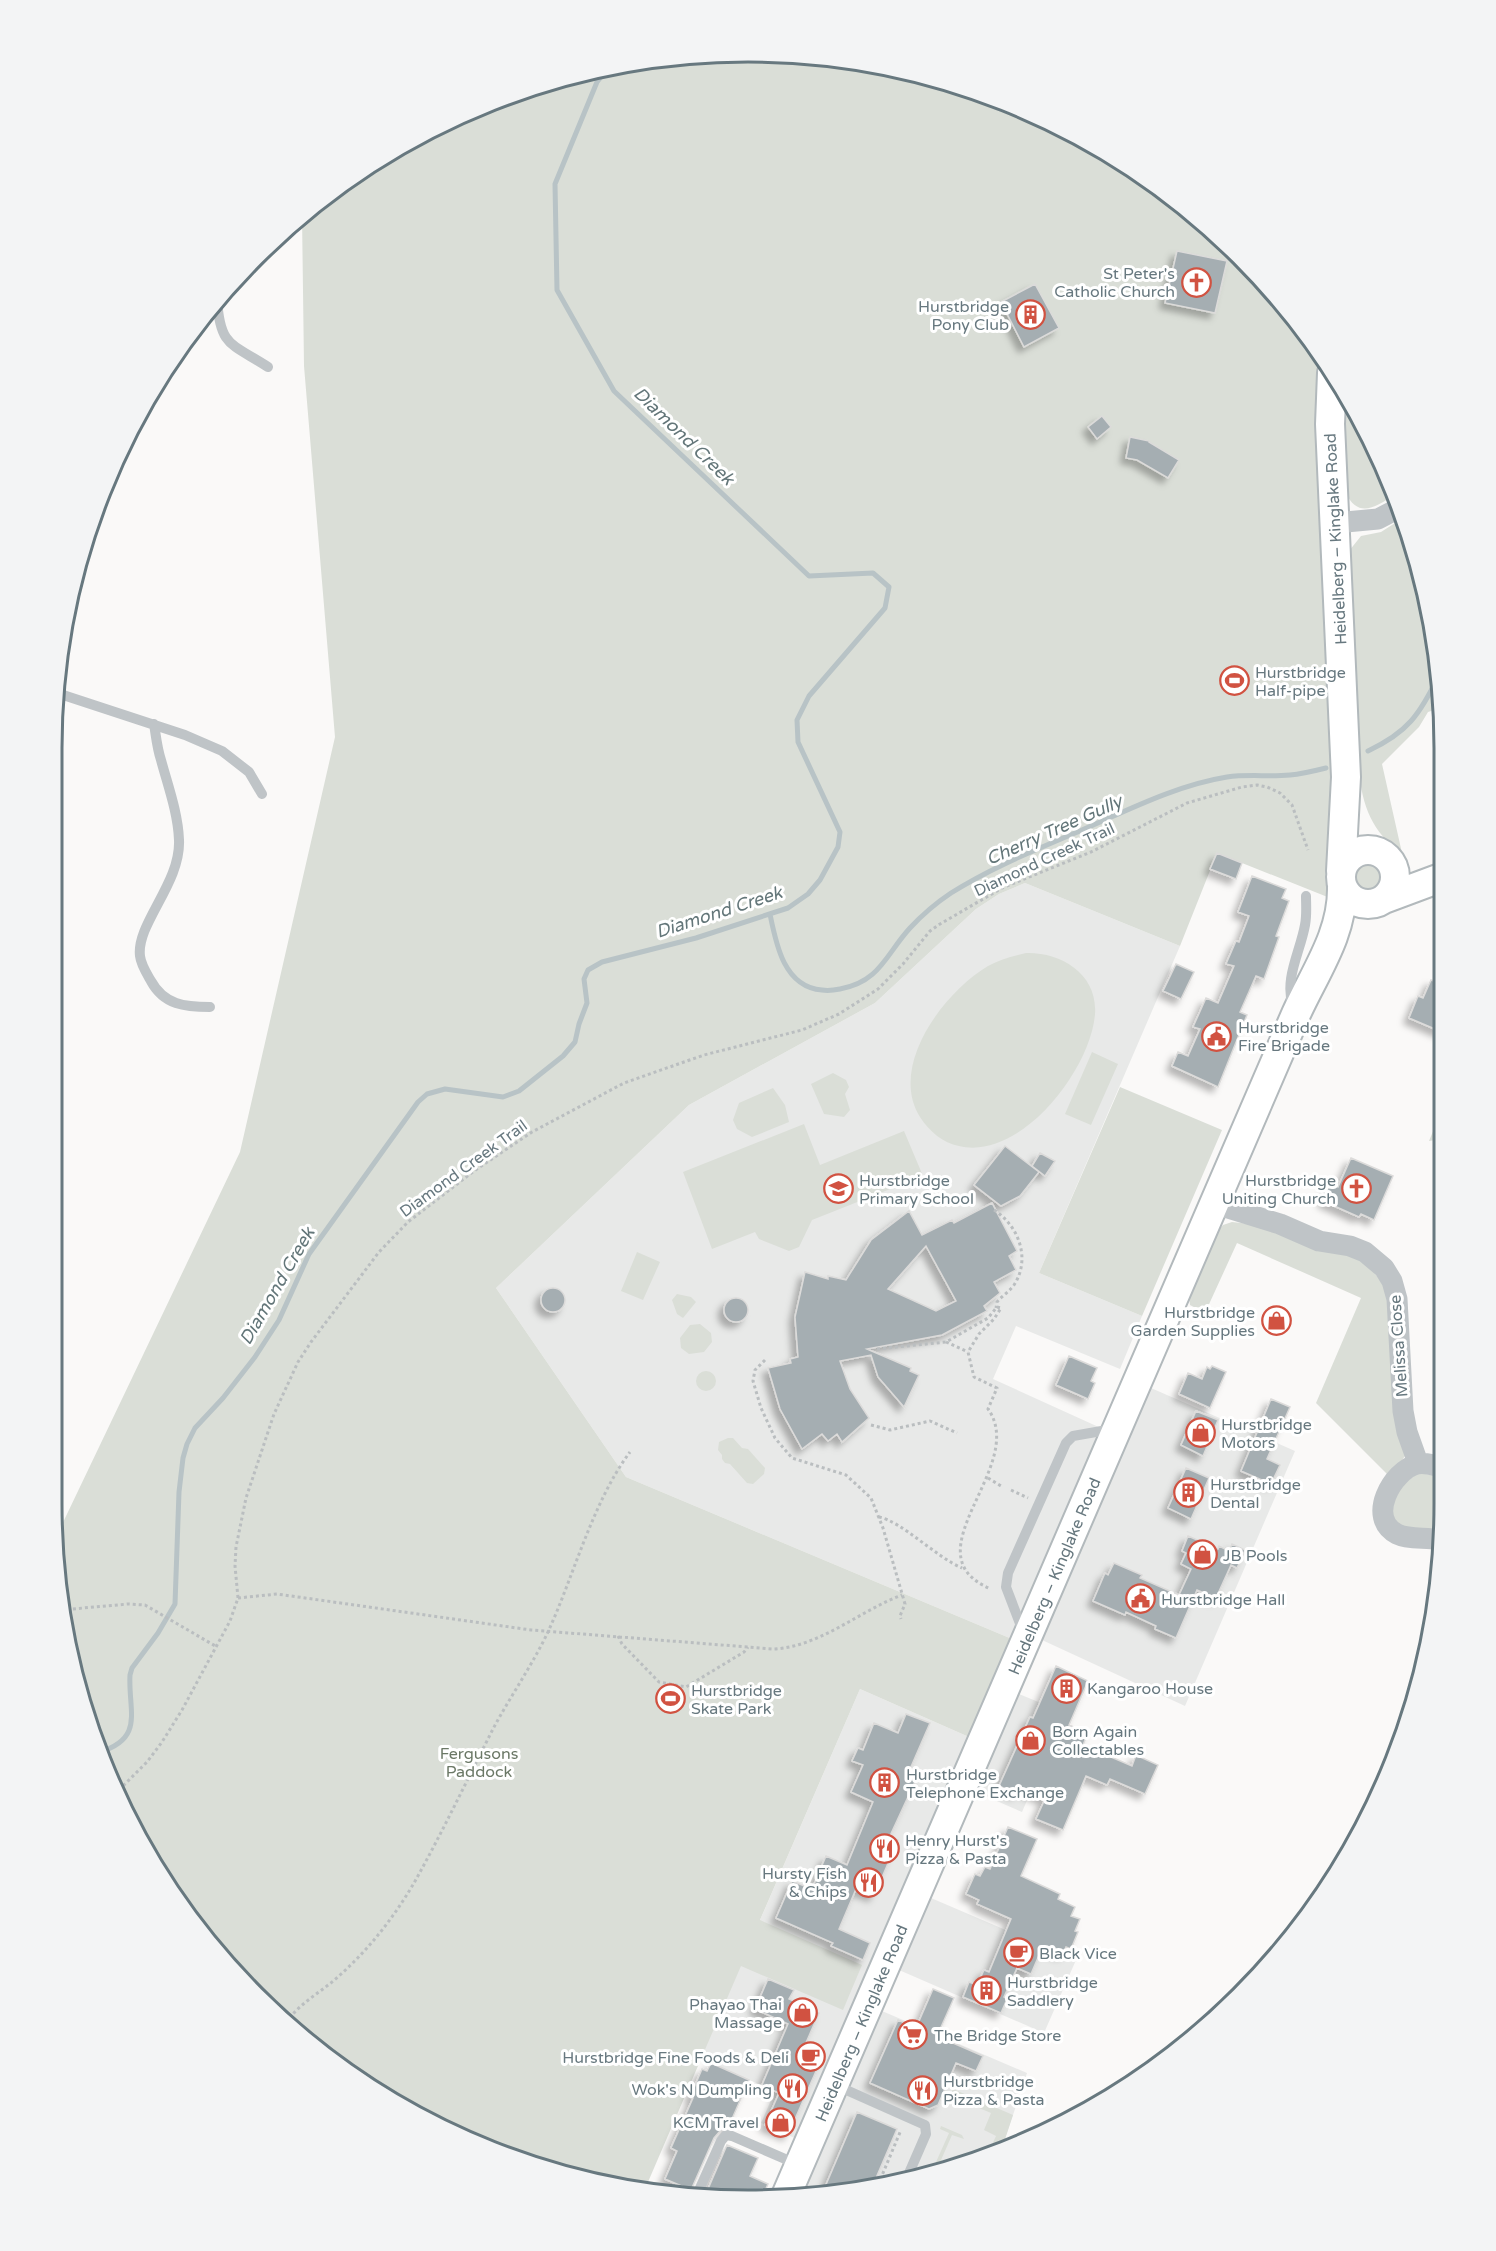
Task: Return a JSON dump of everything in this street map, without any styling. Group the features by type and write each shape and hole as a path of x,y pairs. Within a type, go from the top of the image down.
{"main road":[{"name":"Heidelberg – Kinglake Road","path":"790,2188 1296,1014 1338,927 1346,777 1330,422 1331,387"},
{"name":"Heidelberg – Kinglake Road","path":"1346,777 1357,812 1384,855"},
{"path":"1434,873 1366,850 1358,852 1345,863 1342,879 1346,894 1359,903 1374,904 1434,879"},
{"path":"1383,900 1390,893 1395,879 1394,870 1384,855"},
{"name":"Heidelberg – Kinglake Road","path":"1325,956 1383,900"}],"street":[{"path":"1335,523 1378,519 1392,512"},
{"name":"Melissa Close","path":"1215,1204 1280,1224 1319,1241 1358,1249 1372,1256 1384,1268 1392,1281 1397,1299 1403,1411 1407,1432 1418,1463"},
{"path":"1433,1539 1403,1536 1390,1529 1383,1519 1382,1506 1387,1493 1402,1473 1418,1463 1434,1465"}],"lane":[{"path":"218,312 220,331 226,340 268,367"},
{"path":"64,695 154,724 222,751 249,772 262,794"},
{"path":"154,724 160,758 172,798 179,840 178,860 169,886 143,937 140,956 154,987 166,1000 185,1007 210,1007"},
{"path":"1296,1014 1291,998 1290,980 1306,923 1306,896"},
{"path":"1026,1640 1007,1592 1005,1582 1008,1573 1066,1443 1073,1436 1118,1428"},
{"path":"835,2084 925,2125 926,2134 911,2170"},
{"path":"700,2188 721,2141 726,2135 800,2166"}],"path":[{"name":"Diamond Creek Trail","path":"123,1786 147,1762 162,1742 231,1621 238,1598 236,1547 246,1498 271,1423 298,1362 311,1341 388,1241 408,1222 474,1171 541,1127 624,1083 704,1055 802,1030 839,1014 878,989 903,964 930,931 940,924 1002,888 1091,852 1187,803 1242,787 1257,785 1267,787 1280,793 1292,805 1308,850"},
{"path":"877,1349 946,1342 988,1317 996,1308 997,1302 1009,1291 1017,1279 1023,1258 1021,1247 1013,1231 1006,1220 994,1210"},
{"path":"996,1308 1000,1307 1001,1310 979,1334 968,1352 974,1377 996,1388 988,1407 995,1419 995,1449 993,1465 960,1543 960,1560 972,1578 982,1585 1007,1592"},
{"path":"946,1342 968,1352"},
{"path":"765,1360 755,1370 753,1381 766,1422 781,1447 797,1461 837,1471 851,1478 871,1498 879,1517 905,1604 901,1619"},
{"path":"871,1425 890,1430 930,1421 957,1433"},
{"path":"292,2016 359,1957 389,1922 424,1864 494,1728 548,1631 602,1502 618,1469 630,1452"},
{"path":"988,1478 1002,1486"},
{"path":"879,1517 893,1522 938,1555 964,1568"},
{"path":"238,1598 277,1593 341,1604 548,1631 773,1649 801,1645 902,1594"},
{"path":"70,1609 128,1604 145,1605 217,1647"},
{"path":"618,1636 622,1644 659,1682 686,1687 744,1652 748,1647"},
{"path":"882,2176 902,2127"}],"shaded area":[{"name":"Hurstbridge Primary School","path":"1025,883 1180,946 1039,1273 1142,1316 1120,1369 1016,1326 993,1379 1103,1429 1012,1639 626,1477 496,1288 689,1105 875,1003 976,909 999,894"},
{"path":"1151,1388 1295,1451 1185,1706 1042,1640"},
{"path":"860,1689 969,1737 797,2139 761,2123 775,2091 700,2059"},
{"path":"1019,1694 1065,1713 1022,1812 976,1792"},
{"path":"931,1898 1076,1960 1044,2033 899,1970"},
{"path":"882,2011 1027,2073 1005,2139 926,2166 838,2184 806,2187"}],"green space":[{"name":"Fergusons Paddock","path":"748,62 838,67 926,85 969,98 1052,132 1129,177 1201,232 1264,295 1293,330 1321,369 1335,900 1217,853 1180,946 1025,883 999,894 976,909 875,1003 689,1105 496,1288 626,1477 1012,1639 969,1737 860,1689 760,1920 862,1965 843,2010 741,1966 648,2182 570,2166 527,2153 444,2119 367,2074 295,2019 232,1956 203,1921 153,1846 132,1807 98,1724 75,1637 67,1593 62,1524 240,1152 335,737 304,366 302,226 367,177 444,132 527,98 570,85 658,67"},
{"path":"1341,402 1364,444 1387,499 1374,506 1362,508 1356,506 1346,493"},
{"path":"1396,522 1411,570 1421,614 1429,658 1433,703 1433,710 1428,712 1419,727 1382,764 1402,853 1383,837 1370,817 1360,783 1359,771 1349,551 1361,536 1381,532"},
{"path":"1368,861 1379,866 1384,877 1379,888 1368,893 1357,888 1352,877 1357,866"},
{"path":"1026,953 1052,956 1064,961 1084,977 1090,987 1095,1014 1091,1036 1081,1060 1067,1084 1049,1106 1028,1125 1006,1139 982,1147 959,1146 947,1142 937,1136 920,1117 912,1097 911,1076 916,1054 926,1032 954,993 971,978 997,961"},
{"path":"1092,1052 1118,1064 1091,1125 1065,1114"},
{"path":"833,1073 846,1080 849,1087 845,1094 850,1110 844,1117 824,1114 811,1084"},
{"path":"1120,1087 1222,1130 1142,1316 1039,1273"},
{"path":"773,1088 785,1105 789,1122 752,1137 737,1129 733,1120 739,1103"},
{"path":"804,1124 820,1165 904,1131 923,1176 812,1220 799,1247 789,1251 759,1239 755,1232 712,1249 683,1172"},
{"path":"1434,1129 1434,1140 1429,1141"},
{"path":"1232,1222 1250,1224 1340,1252 1367,1263 1386,1288 1405,1456 1390,1477 1316,1403 1361,1298 1237,1243 1205,1313 1190,1305 1189,1298 1218,1231 1223,1225"},
{"path":"637,1252 660,1262 643,1300 621,1291"},
{"path":"677,1294 691,1297 696,1302 683,1318 677,1314 672,1300"},
{"path":"700,1324 711,1333 712,1342 704,1352 689,1354 681,1348 680,1338 690,1325"},
{"path":"706,1371 713,1374 716,1381 713,1388 706,1391 699,1388 696,1381 699,1374"},
{"path":"733,1438 742,1448 748,1449 765,1468 764,1474 753,1484 747,1483 730,1464 725,1463 722,1459 718,1450 719,1442"},
{"path":"1418,1473 1434,1475 1433,1531 1399,1527 1388,1508 1403,1484"},
{"path":"953,2089 1013,2115 1005,2139 992,2144 996,2136 984,2130 991,2113 950,2096"},
{"path":"941,2126 962,2135 964,2139 952,2135 941,2160 943,2161 936,2163 949,2133 940,2129"}],"building":[{"name":"St Peter's Catholic Church","path":"1177,251 1227,261 1215,313 1165,303"},
{"name":"Hurstbridge Pony Club","path":"1035,284 1059,328 1024,347 1001,302"},
{"path":"1102,416 1111,427 1097,439 1088,427"},
{"path":"1130,437 1149,441 1179,460 1168,478 1137,460 1126,458"},
{"path":"1217,853 1242,863 1236,879 1210,869"},
{"path":"1252,876 1286,889 1282,898 1289,901 1264,979 1256,976 1240,1012 1247,1015 1218,1087 1172,1066 1178,1052 1188,1056 1200,1029 1193,1027 1206,998 1218,1003 1234,966 1226,964 1236,941 1239,942 1249,916 1238,912"},
{"path":"1176,964 1194,972 1181,999 1163,991"},
{"path":"1431,980 1434,981 1434,1029 1409,1018 1418,996 1423,998"},
{"path":"1005,1146 1039,1172 1020,1196 1001,1206 974,1185"},
{"path":"1040,1153 1055,1161 1045,1176 1032,1166"},
{"name":"Hurstbridge Uniting Church","path":"1351,1158 1393,1176 1374,1220 1361,1214 1359,1217 1323,1201 1330,1183 1338,1187"},
{"path":"992,1203 1017,1251 1009,1256 1016,1270 994,1282 1000,1293 984,1306 987,1311 942,1335 867,1349 911,1368 910,1371 919,1375 904,1407 878,1377 871,1355 840,1361 850,1389 869,1418 842,1442 837,1434 828,1441 822,1434 802,1449 780,1409 768,1368 791,1363 790,1359 798,1357 795,1317 805,1272 828,1279 828,1276 846,1280 871,1240 909,1211 922,1235 952,1220 954,1223","holes":["926,1246 956,1301 936,1311 888,1289"]},
{"path":"553,1288 558,1289 564,1295 564,1305 558,1311 553,1312 548,1311 542,1305 541,1300 542,1295 548,1289"},
{"path":"736,1298 745,1301 748,1310 745,1319 736,1322 727,1319 724,1310 727,1301"},
{"path":"1069,1356 1097,1368 1091,1381 1095,1383 1088,1399 1056,1385"},
{"path":"1212,1366 1226,1372 1210,1408 1179,1394 1188,1373 1202,1379 1207,1367 1210,1369"},
{"path":"1271,1399 1290,1407 1267,1459 1280,1465 1271,1484 1241,1471"},
{"name":"Hurstbridge Motors","path":"1196,1411 1218,1420 1203,1456 1181,1445"},
{"name":"Hurstbridge Dental","path":"1186,1468 1209,1478 1191,1519 1168,1508"},
{"path":"1188,1536 1218,1549 1219,1546 1229,1551 1232,1544 1245,1550 1237,1568 1231,1565 1216,1598 1197,1590 1176,1638 1126,1612 1125,1615 1093,1601 1105,1573 1108,1575 1114,1563 1142,1575 1140,1578 1179,1595 1191,1569 1181,1564 1186,1553 1182,1551"},
{"path":"1056,1666 1088,1681 1069,1725 1088,1733 1083,1745 1132,1766 1136,1755 1158,1765 1145,1794 1110,1779 1107,1785 1086,1776 1063,1830 1036,1819 1045,1799 1019,1788 1017,1794 999,1786"},
{"path":"906,1714 930,1723 910,1769 919,1773 890,1836 898,1840 874,1896 856,1889 839,1929 870,1943 863,1960 831,1946 833,1943 776,1918 792,1881 812,1889 826,1856 847,1865 873,1802 851,1792 863,1765 852,1761 858,1748 863,1750 874,1723 898,1733"},
{"path":"1008,1827 1037,1839 1021,1876 1060,1894 1058,1899 1075,1907 1071,1916 1080,1919 1075,1931 1078,1932 1071,1949 1066,1947 1063,1954 1043,1946 1031,1974 1017,1968 1004,1997 1007,1999 1001,2013 963,1997 969,1982 977,1985 984,1970 989,1972 1011,1919 977,1904 979,1900 966,1894 975,1874 980,1876 985,1867 990,1869"},
{"path":"768,1979 794,1990 789,1999 819,2013 805,2045 824,2053 788,2135 765,2125 779,2093 762,2085 788,2024 755,2009"},
{"path":"933,1989 954,1998 937,2036 983,2056 976,2071 956,2063 938,2105 929,2109 870,2083 898,2020 916,2028"},
{"path":"711,2063 749,2080 728,2128 721,2130 714,2138 692,2187 682,2186 665,2179 677,2151 671,2148 693,2098 690,2097 702,2069 707,2071"},
{"path":"857,2112 897,2129 876,2177 826,2185"},
{"path":"727,2145 758,2158 750,2176 768,2184 766,2189 708,2188"}],"waterway":[{"name":"Diamond Creek","path":"107,1749 123,1739 129,1731 132,1668 158,1633 175,1604 179,1492 187,1444 195,1428 223,1398 255,1357 279,1320 309,1254 418,1102 427,1094 445,1089 503,1097 519,1091 563,1056 575,1042 587,1003 584,979 588,970 602,962 696,938 788,908 808,894 820,880 838,847 840,832 798,742 797,720 809,696 885,608 889,587 873,573 809,576 614,391 557,290 555,184 600,78"},
{"name":"Cherry Tree Gully","path":"1368,751 1403,729 1418,712 1432,689"},
{"name":"Cherry Tree Gully","path":"770,914 779,950 790,973 809,987 824,990 840,989 864,980 881,966 910,928 940,901 1015,859 1190,786 1227,777 1290,775 1326,768"}],"place":[{"name":"St Peter's Catholic Church","path":"1196,282"},
{"name":"Hurstbridge Pony Club","path":"1030,315"},
{"name":"Hurstbridge Half-pipe","path":"1234,681"},
{"name":"Hurstbridge Fire Brigade","path":"1217,1036"},
{"name":"Hurstbridge Primary School","path":"838,1189"},
{"name":"Hurstbridge Uniting Church","path":"1357,1189"},
{"name":"Hurstbridge Garden Supplies","path":"1276,1321"},
{"name":"Hurstbridge Motors","path":"1200,1433"},
{"name":"Hurstbridge Dental","path":"1189,1493"},
{"name":"JB Pools","path":"1202,1555"},
{"name":"Hurstbridge Hall","path":"1140,1599"},
{"name":"Kangaroo House","path":"1066,1688"},
{"name":"Hurstbridge Skate Park","path":"670,1699"},
{"name":"Born Again Collectables","path":"1031,1740"},
{"name":"Hurstbridge Telephone Exchange","path":"885,1783"},
{"name":"Henry Hurst's Pizza & Pasta","path":"884,1849"},
{"name":"Hursty Fish & Chips","path":"868,1882"},
{"name":"Black Vice","path":"1018,1953"},
{"name":"Hurstbridge Saddlery","path":"986,1991"},
{"name":"Phayao Thai Massage","path":"803,2013"},
{"name":"The Bridge Store","path":"913,2035"},
{"name":"Hurstbridge Fine Foods & Deli","path":"810,2057"},
{"name":"Wok's N Dumpling","path":"793,2089"},
{"name":"Hurstbridge Pizza & Pasta","path":"922,2090"},
{"name":"KCM Travel","path":"780,2122"}]}
